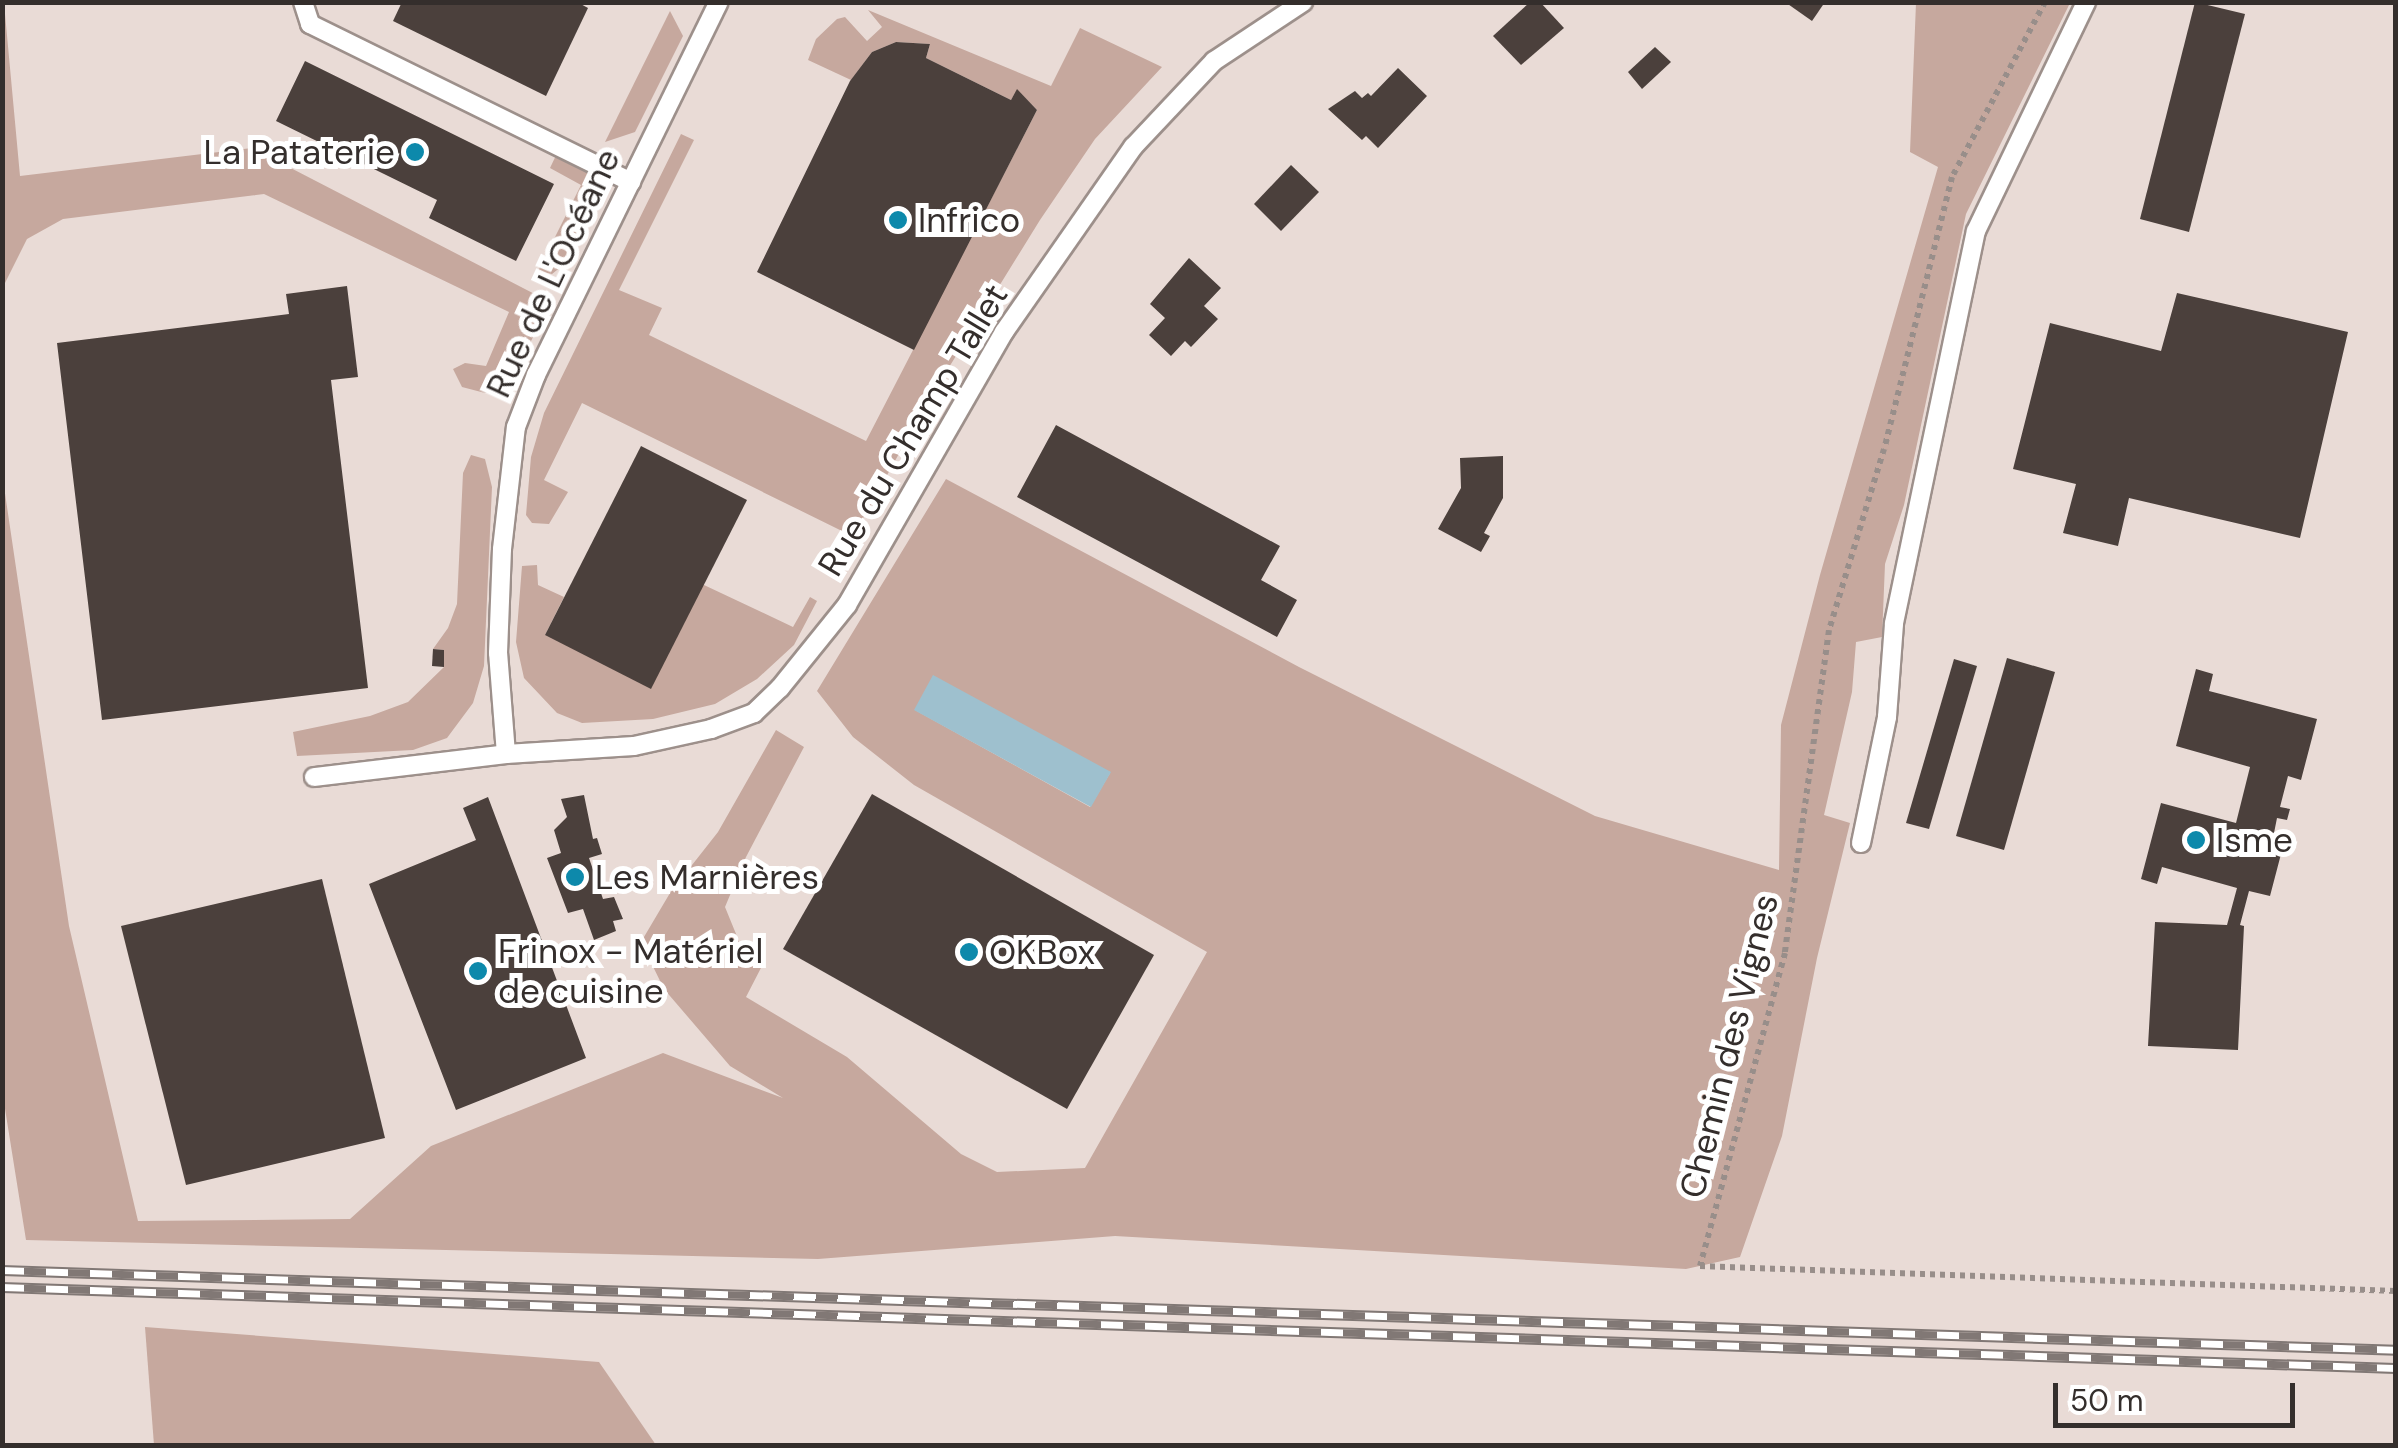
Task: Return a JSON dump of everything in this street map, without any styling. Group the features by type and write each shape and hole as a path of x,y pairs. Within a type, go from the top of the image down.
{"lane":[{"path":"303,2 310,24 632,182"},
{"name":"Rue de L'Océane","path":"506,754 499,636 502,549 516,427 719,2"},
{"name":"Rue du Champ Tallet","path":"506,754 634,746 711,729 754,713 780,688 848,605 1004,332 1132,147 1214,61 1303,2"},
{"path":"1861,843 1887,716 1894,623 1976,231 2086,2"},
{"path":"314,777 506,754"}],"path":[{"name":"Chemin des Vignes","path":"2046,2 1952,178 1884,449 1828,630 1784,953 1700,1266 2396,1291"}],"shaded area":[{"path":"4,3 20,176 252,148 550,302 517,370 508,381 485,393 462,387 453,369 465,363 486,366 509,312 264,194 63,219 27,239 3,287"},
{"path":"1916,3 2070,3 1966,214 1904,505 1885,564 1882,637 1856,642 1852,692 1824,815 1850,823 1817,958 1782,1136 1740,1257 1686,1269 1115,1236 818,1259 26,1240 2,1090 2,473 69,926 138,1221 350,1219 431,1146 663,1053 783,1098 730,1066 664,989 641,942 670,893 718,832 776,730 804,747 746,857 725,907 743,951 763,964 746,997 847,1057 961,1154 997,1172 1085,1168 1207,952 914,785 853,737 817,691 946,479 1299,667 1595,816 1779,870 1781,725 1820,575 1938,167 1910,152","holes":["915,710 1110,772 1090,807"]},
{"path":"868,10 1051,86 1080,28 1162,67 1095,139 1040,220 930,398 837,565 829,562 844,532 582,403 544,480 568,492 549,524 532,523 526,515 531,457 544,413 681,134 694,140 619,290 662,308 649,335 866,441 1037,110 1017,90 1011,100 926,58 930,44 896,42 872,52 851,80 808,60 816,39 837,19 845,17 867,41 882,27"},
{"path":"670,11 683,36 635,132 605,142"},
{"path":"560,147 612,172 567,262 552,274 538,271 581,185 550,168"},
{"path":"471,455 485,459 492,487 484,666 473,703 447,738 413,750 297,756 293,732 370,716 408,702 444,667 444,650 433,649 448,628 457,604 463,473"},
{"path":"537,565 538,585 564,597 545,635 704,585 793,627 810,597 817,601 794,645 757,679 715,704 653,719 582,723 557,713 524,678 516,642 522,566"},
{"path":"145,1327 599,1362 656,1445 154,1445"}],"water":[{"path":"933,675 1111,772 1091,807 914,710"}],"building":[{"path":"402,2 577,2 588,8 546,96 393,21"},
{"path":"1530,2 1540,2 1564,28 1521,65 1493,36"},
{"path":"1785,2 1825,2 1812,21"},
{"path":"2195,2 2245,14 2189,232 2140,219"},
{"name":"Infrico","path":"896,42 930,44 926,58 1011,100 1017,89 1037,110 914,350 757,272 850,81 872,52"},
{"path":"1655,47 1671,62 1642,89 1628,72"},
{"name":"La Pataterie","path":"305,61 554,184 516,261 429,218 437,200 276,121"},
{"path":"1398,68 1427,96 1378,148 1366,136 1362,140 1328,109 1355,91 1362,98 1368,93 1371,96"},
{"path":"1291,165 1319,192 1281,231 1254,204"},
{"path":"1189,258 1221,288 1204,306 1218,319 1191,347 1185,341 1171,356 1149,335 1165,318 1150,304"},
{"path":"347,286 358,377 331,380 368,688 102,720 57,343 289,314 286,294"},
{"path":"2177,293 2348,332 2300,538 2129,498 2118,546 2063,533 2076,484 2013,469 2050,323 2161,351"},
{"path":"1056,425 1280,546 1261,580 1297,600 1277,637 1017,497"},
{"path":"641,446 747,500 651,689 545,635"},
{"path":"1503,456 1503,498 1484,533 1490,536 1481,552 1438,529 1461,488 1460,458"},
{"path":"433,649 444,650 444,667 432,666"},
{"path":"2007,658 2055,672 2004,850 1956,836"},
{"path":"1954,659 1977,666 1929,829 1906,823"},
{"path":"2196,669 2213,674 2209,691 2317,719 2301,780 2288,776 2280,807 2290,809 2287,820 2277,818 2274,833 2286,835 2270,896 2249,891 2240,925 2244,926 2238,1050 2148,1046 2155,922 2227,925 2237,888 2162,867 2157,884 2141,879 2161,803 2236,823 2250,767 2176,746"},
{"name":"OKBox","path":"872,794 1154,955 1067,1109 783,949"},
{"name":"Les Marnières","path":"584,795 593,839 597,838 602,854 589,858 603,899 614,897 623,919 613,921 616,931 594,940 583,909 568,913 547,858 561,853 554,830 567,817 561,799"},
{"name":"Frinox - Matériel de cuisine","path":"488,797 586,1058 456,1110 369,884 476,840 463,808"},
{"path":"322,879 385,1138 186,1185 121,926"}],"railway":[{"path":"2,1270 2396,1350"},
{"path":"2,1287 2396,1368"}],"place":[{"name":"La Pataterie","path":"415,152"},
{"name":"Infrico","path":"898,220"},
{"name":"Isme","path":"2196,840"},
{"name":"Les Marnières","path":"575,877"},
{"name":"OKBox","path":"969,952"},
{"name":"Frinox - Matériel de cuisine","path":"478,971"}]}
